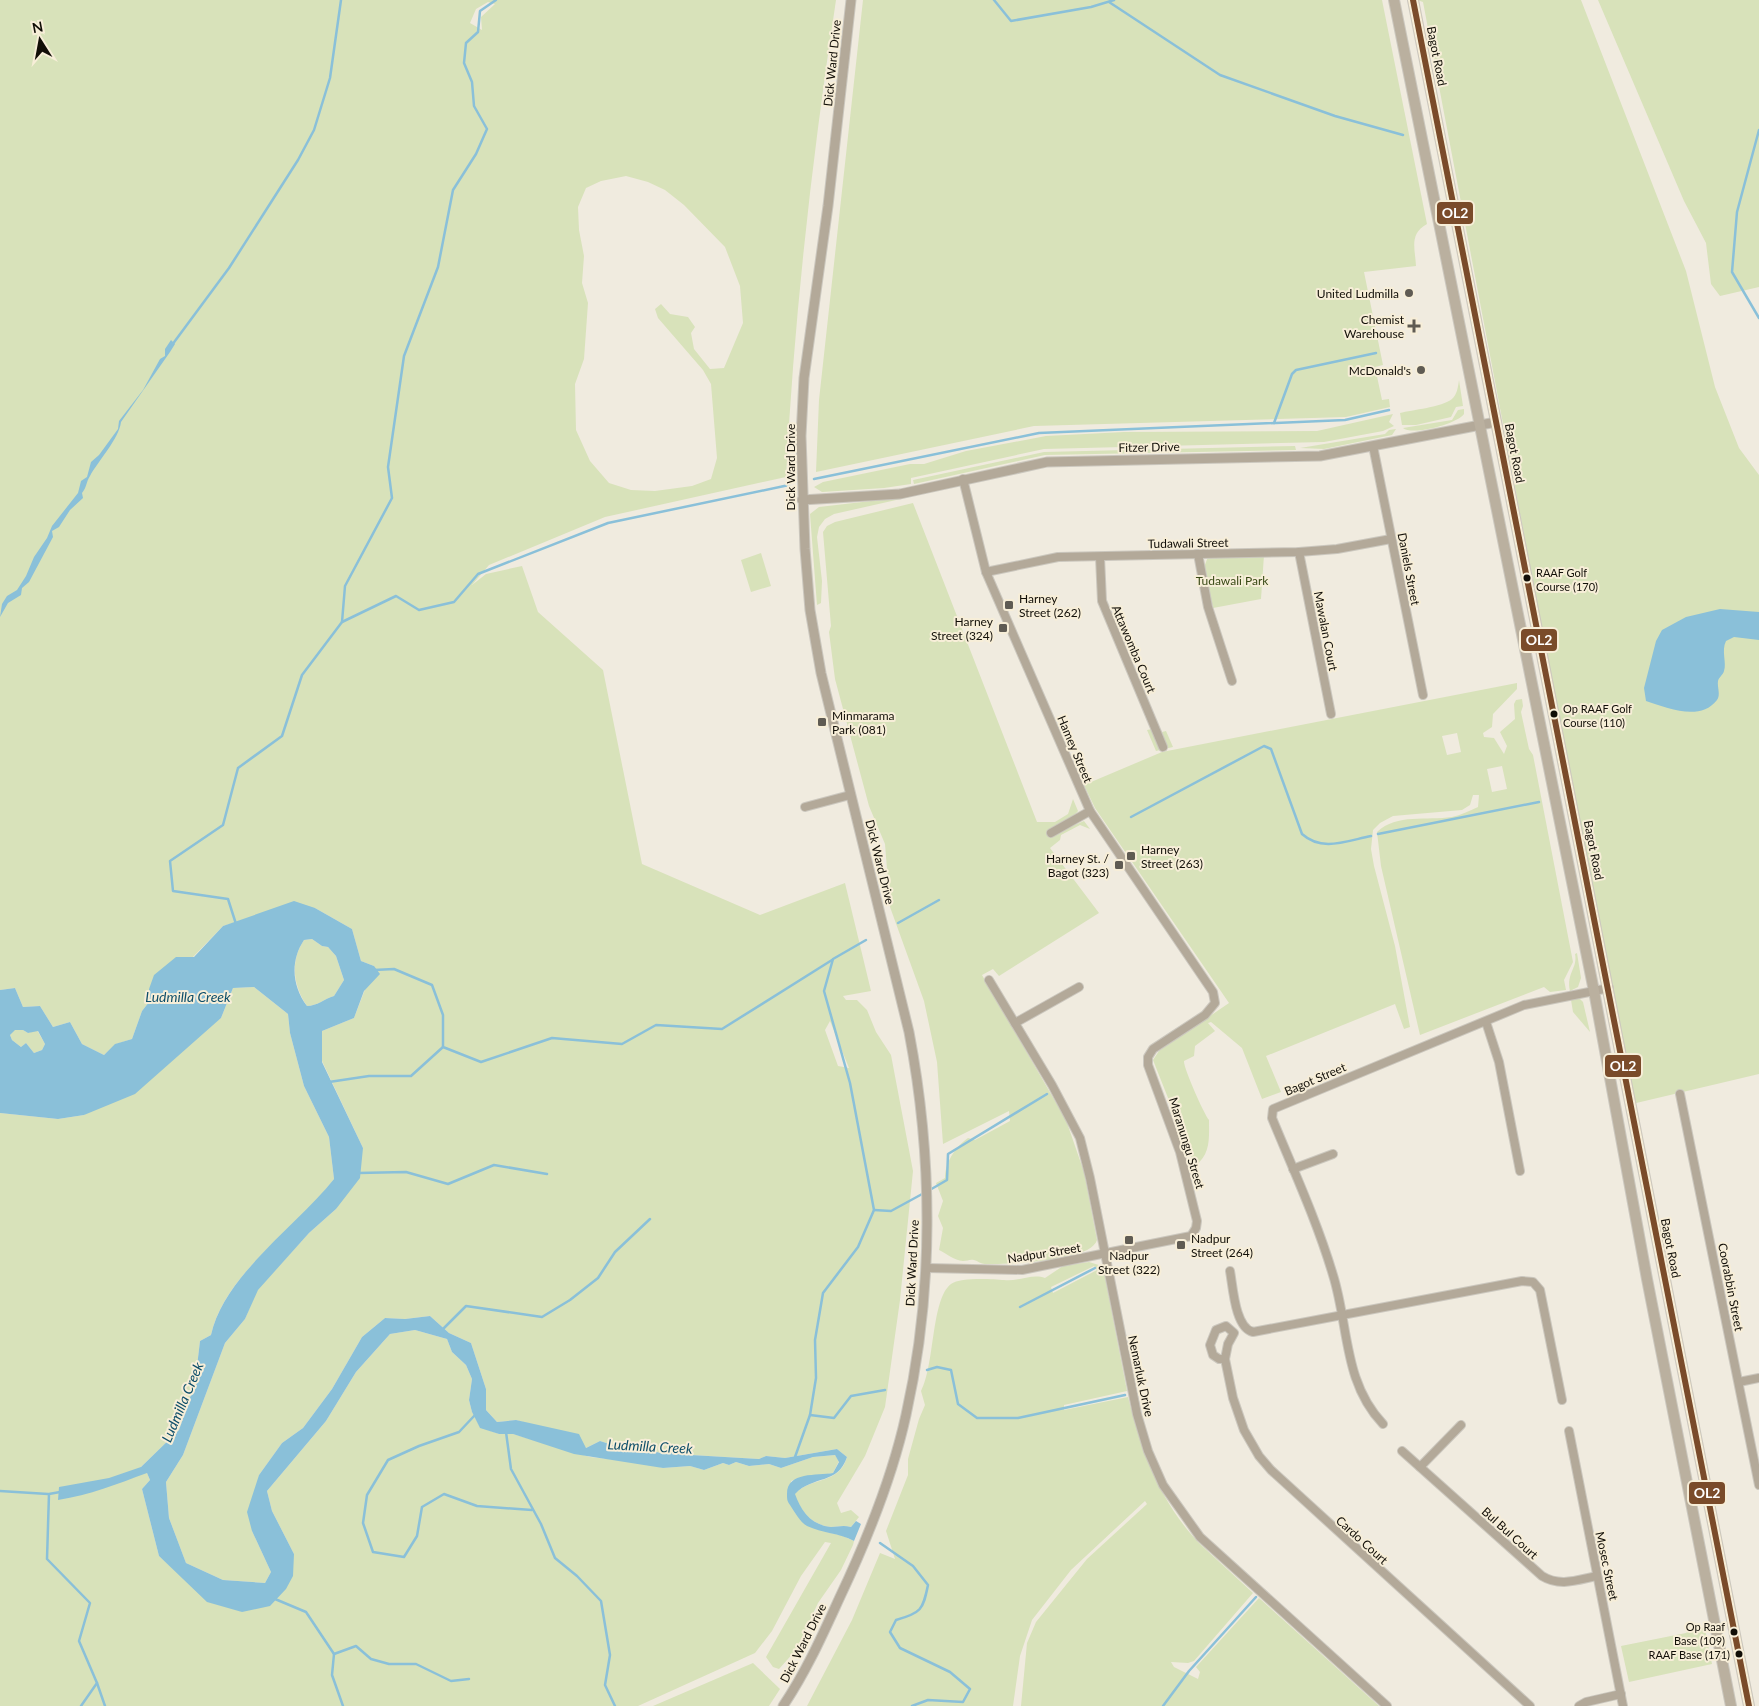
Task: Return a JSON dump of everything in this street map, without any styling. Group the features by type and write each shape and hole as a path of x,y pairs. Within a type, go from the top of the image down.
{"main road":[{"path":"1394,0 1478,425 1594,991 1645,1269 1731,1706"},
{"name":"Bagot Road","path":"1413,0 1749,1706"}],"street":[{"name":"Dick Ward Drive","path":"783,1706 803,1676 862,1549 892,1465 906,1415 919,1342 926,1268 926,1192 918,1080 909,1032 821,673 810,610 802,500 804,378 828,206 852,0"},
{"name":"Fitzer Drive","path":"802,500 900,494 1047,462 1306,457 1496,422"},
{"name":"Daniels Street","path":"1373,446 1423,696"},
{"name":"Hamey Street","path":"963,479 986,572 1090,811 1210,987 1215,1003"},
{"name":"Tudawali Street","path":"986,572 1058,557 1299,552 1337,549 1391,538"},
{"name":"Mawalan Court","path":"1299,552 1331,714"},
{"path":"1198,554 1208,607 1232,681"},
{"name":"Attawomba Court","path":"1100,557 1102,601 1163,746"},
{"path":"805,807 850,795"},
{"path":"1051,833 1090,811"},
{"name":"Nemarluk Drive","path":"989,980 1052,1085 1080,1138 1137,1414 1154,1467 1170,1496 1200,1537 1387,1706"},
{"path":"1015,1023 1079,987"},
{"name":"Bagot Street","path":"1383,1424 1368,1406 1352,1373 1332,1272 1272,1118 1272,1111 1275,1108 1524,1005 1608,988"},
{"name":"Maranungu Street","path":"1105,1255 1186,1239 1194,1232 1197,1222 1189,1184 1161,1097 1148,1065 1148,1057 1153,1049 1205,1015 1215,1003"},
{"path":"1486,1022 1499,1062 1520,1171"},
{"name":"Coorabbin Street","path":"1680,1094 1756,1457 1759,1484"},
{"path":"1293,1169 1333,1154"},
{"name":"Nadpur Street","path":"926,1268 1022,1270 1105,1255"},
{"path":"1230,1271 1240,1321 1249,1331 1262,1331 1522,1281 1532,1282 1540,1290 1562,1400"},
{"name":"Cardo Court","path":"1225,1359 1233,1398 1244,1430 1259,1456 1271,1470 1530,1706"},
{"path":"1739,1382 1759,1378"},
{"path":"1420,1467 1461,1426"},
{"name":"Mosec Street","path":"1569,1431 1624,1706"},
{"name":"Bul Bul Court","path":"1402,1451 1542,1576 1554,1583 1597,1576"},
{"path":"1579,1706 1586,1702 1621,1694"}],"green space":[{"path":"0,0 836,0 805,238 789,417 786,477 605,517 489,565 472,585 486,574 522,566 538,612 603,670 642,864 760,915 845,883 871,991 843,996 846,1000 857,1000 867,1010 876,1032 891,1055 913,1171 900,1300 885,1407 865,1456 837,1503 841,1513 851,1510 859,1517 851,1527 824,1526 812,1520 800,1506 794,1494 801,1488 838,1472 847,1457 837,1449 785,1458 766,1456 759,1459 691,1455 684,1449 663,1454 645,1448 622,1448 600,1441 586,1448 543,1428 516,1420 497,1422 486,1410 486,1389 471,1343 449,1333 430,1316 405,1319 385,1318 362,1337 332,1389 303,1428 282,1443 259,1475 252,1531 271,1572 265,1583 223,1580 186,1563 169,1518 166,1482 183,1455 225,1343 245,1319 257,1290 309,1233 336,1209 363,1148 322,1061 322,1031 354,1018 374,966 361,961 352,929 315,908 253,917 223,926 193,957 149,989 149,1002 142,1011 132,1039 116,1044 104,1055 82,1044 70,1022 53,1027 40,1006 23,1007 15,988 0,990","holes":["488,2 495,4 481,17 482,30 470,23 476,9","626,176 648,182 665,190 684,205 725,247 740,286 743,323 724,368 710,369 694,349 691,333 695,327 688,317 670,314 661,304 655,309 658,318 703,370 711,384 717,458 711,479 692,486 655,491 631,490 609,483 590,461 576,430 575,384 584,359 588,303 582,283 584,256 579,230 578,207 586,188 601,181","830,1021 849,1068 838,1066 825,1030"]},
{"path":"863,0 1382,0 1427,224 1421,228 1415,237 1416,266 1364,272 1383,365 1375,367 1382,400 1389,399 1390,407 1346,417 1034,426 816,472 819,400"},
{"path":"1417,0 1581,0 1686,271 1715,387 1739,448 1759,475 1759,1074 1632,1104 1423,2"},
{"path":"1598,0 1759,0 1759,287 1720,296 1711,284 1706,243 1684,201"},
{"path":"1459,380 1463,406 1456,407 1451,417 1416,425 1402,425 1400,413 1447,402 1455,395"},
{"path":"1464,409 1464,414 1460,418 1444,425 1415,431 1403,428 1452,420 1458,410"},
{"path":"1393,414 1389,422 1394,426 1383,431 1324,442 1044,449 911,478 911,484 884,488 822,492 814,487 823,482 910,464 924,464 966,451 1046,436 1124,432 1317,431"},
{"path":"1396,429 1392,435 1324,449 1300,448 1385,434 1389,430"},
{"path":"1295,446 1296,450 1045,455 914,484 913,480 1044,452"},
{"path":"914,496 834,514 825,519 819,527 817,537 822,581 821,603 817,605 810,514 819,507"},
{"path":"913,503 1037,822 1055,822 1068,814 1073,799 1078,811 1061,831 1084,821 1090,829 1080,825 1061,835 1060,840 1050,848 1099,913 999,976 993,969 982,975 1066,1120 1084,1172 1097,1240 1091,1247 1080,1253 1064,1257 1028,1262 982,1264 975,1260 963,1261 939,1250 943,1228 938,1216 943,1201 936,1183 945,1178 949,1161 959,1146 968,1138 975,1140 1010,1121 1009,1111 943,1144 937,1062 924,1001 890,907 885,844 869,806 835,679 829,632 831,626 823,532 827,526 835,522"},
{"path":"761,553 771,586 751,592 741,560"},
{"name":"Tudawali Park","path":"1264,555 1261,599 1213,608 1204,567 1208,557"},
{"path":"1517,683 1517,689 1493,714 1492,727 1483,733 1484,737 1494,738 1504,754 1507,746 1500,732 1515,719 1514,704 1516,700 1522,699 1523,706 1521,712 1529,749 1533,755 1573,962 1564,980 1566,990 1550,992 1544,987 1420,1035 1381,866 1377,832 1385,826 1403,820 1452,817 1462,814 1478,807 1479,795 1473,795 1470,805 1462,810 1393,816 1380,823 1373,830 1371,849 1395,946 1410,1027 1404,1029 1395,1004 1266,1056 1281,1092 1262,1099 1242,1048 1211,1022 1208,1023 1215,1031 1195,1046 1194,1056 1184,1061 1194,1090 1209,1120 1208,1145 1204,1156 1195,1166 1153,1060 1159,1051 1229,1003 1095,808 1084,785 1162,752","holes":["1457,733 1461,752 1447,755 1442,736","1502,766 1507,789 1492,792 1487,769"]},
{"path":"1152,729 1160,748 1167,746 1162,732 1166,731 1173,747 1156,751 1147,730"},
{"path":"312,939 322,946 328,947 336,956 344,980 334,996 307,1006 296,981 295,965 304,940"},
{"path":"1577,953 1581,978 1578,987 1570,991 1569,985 1575,963 1575,954"},
{"path":"254,987 288,1014 290,1033 304,1086 329,1137 334,1179 309,1209 251,1266 226,1299 217,1316 211,1335 200,1341 195,1383 179,1430 141,1467 147,1473 150,1480 142,1489 159,1556 179,1574 242,1612 294,1554 272,1511 267,1491 326,1421 356,1372 390,1334 415,1330 447,1339 452,1352 466,1365 472,1379 469,1400 472,1412 480,1427 499,1434 513,1434 590,1457 645,1463 663,1468 690,1466 704,1470 723,1463 729,1465 736,1462 749,1466 769,1464 781,1468 813,1457 835,1455 839,1461 833,1473 791,1481 795,1513 830,1533 841,1535 854,1541 853,1545 841,1570 818,1603 796,1650 779,1669 773,1667 766,1657 831,1543 825,1542 801,1576 772,1631 755,1653 638,1706 0,1706 0,1113 58,1119 84,1115 221,1018 233,988"},
{"path":"1579,998 1583,1002 1590,1032 1573,1012 1571,1000"},
{"path":"15,1029 28,1033 37,1030 45,1044 42,1050 34,1053 26,1043 21,1047 12,1040 10,1035"},
{"path":"1089,1262 1102,1266 1127,1391 1064,1405 1064,1410 1128,1397 1147,1458 1164,1495 1175,1513 1202,1546 1253,1593 1194,1661 1188,1663 1171,1662 1174,1667 1198,1679 1200,1672 1196,1667 1259,1598 1379,1706 1021,1706 1027,1643 1036,1622 1087,1559 1147,1504 1145,1501 1071,1570 1032,1620 1020,1656 1013,1706 807,1706 852,1620 880,1553 895,1559 886,1531 908,1475 908,1459 919,1419 925,1405 921,1391 929,1365 936,1318 945,1292 951,1284 961,1280 1009,1280 1035,1276 1045,1278 1063,1266","holes":["1094,1266 1097,1270 1053,1293 1051,1287"]},
{"path":"1700,1627 1705,1629 1712,1664 1629,1682 1621,1646 1686,1633 1691,1629"},
{"path":"753,1663 780,1689 769,1706 653,1706"}],"water":[{"path":"171,340 175,344 121,422 116,436 112,443 89,478 82,493 83,498 70,510 59,527 52,531 53,537 29,582 22,588 21,595 8,603 0,617 2,604 7,596 17,590 26,576 34,557 47,538 52,526 78,493 81,481 87,477 91,462 99,455 118,429 119,421 143,390 160,359 165,356 165,349"},
{"path":"1720,609 1759,612 1759,640 1734,637 1726,641 1724,649 1725,668 1718,681 1719,696 1717,700 1710,707 1693,712 1674,710 1646,701 1644,688 1656,641 1662,630 1686,617"},
{"path":"294,901 315,908 352,929 361,961 374,966 380,974 364,991 354,1018 322,1031 322,1062 363,1148 360,1178 336,1209 309,1233 258,1290 245,1319 225,1343 183,1455 166,1482 169,1518 186,1563 223,1580 265,1583 271,1572 252,1531 247,1512 259,1475 282,1443 303,1428 332,1389 362,1337 385,1318 405,1319 430,1316 449,1333 471,1343 486,1389 486,1410 497,1422 516,1420 579,1434 586,1448 600,1441 622,1448 645,1448 663,1454 684,1449 691,1455 759,1459 766,1456 785,1458 837,1449 847,1457 838,1472 809,1484 795,1494 800,1506 808,1516 824,1526 851,1527 856,1521 861,1524 854,1541 807,1526 797,1516 787,1500 788,1487 797,1478 833,1473 839,1462 835,1455 813,1457 781,1468 769,1464 749,1466 736,1462 729,1465 723,1463 704,1470 690,1466 663,1468 574,1454 513,1434 499,1434 480,1428 472,1412 469,1400 472,1379 466,1365 452,1352 447,1339 415,1330 390,1334 356,1372 326,1421 267,1491 272,1511 294,1554 293,1576 286,1589 270,1606 242,1612 207,1602 159,1556 142,1489 150,1480 147,1473 92,1492 58,1500 59,1487 109,1478 141,1467 179,1430 195,1383 200,1341 211,1335 218,1313 230,1292 264,1252 319,1197 334,1179 329,1137 304,1086 290,1033 288,1014 254,987 233,988 221,1018 135,1094 84,1115 58,1119 0,1113 0,990 15,988 23,1007 40,1006 53,1027 70,1022 82,1044 104,1055 115,1044 132,1039 142,1011 149,1002 149,989 154,975 176,957 194,957 223,926","holes":["312,939 322,946 328,947 336,956 344,980 334,996 307,1006 298,990 295,965 296,956 304,940","15,1030 23,1030 28,1033 38,1031 45,1044 42,1050 34,1053 26,1043 21,1047 12,1040 10,1035"]}],"waterway":[{"path":"172,345 229,268 298,160 314,130 330,78 341,0"},
{"path":"236,924 228,899 173,891 170,861 223,825 238,768 282,736 302,675 342,622 345,586 392,498 388,467 404,356 438,267 453,190 476,154 487,129 474,106 472,82 464,63 466,43 478,32 480,11 496,0"},
{"path":"994,0 1011,21 1091,7 1114,0"},
{"path":"1109,2 1220,75 1335,116 1403,135"},
{"path":"1759,130 1737,212 1732,272 1759,318"},
{"path":"1274,423 1292,374 1296,370 1376,353"},
{"path":"814,479 1039,433 1345,420 1389,410"},
{"path":"342,622 396,596 419,610 454,602 478,574 608,523 789,485"},
{"path":"1131,817 1264,746 1271,749 1302,834 1318,843 1326,844 1335,844 1371,836"},
{"path":"1378,834 1539,802"},
{"path":"898,923 939,900"},
{"path":"795,1457 810,1415 816,1378 815,1340 823,1293 858,1247 874,1210 850,1083 824,991 833,959 866,940"},
{"path":"374,970 394,969 432,985 443,1015 443,1047 481,1062 552,1038 622,1044 656,1025 722,1029 832,960"},
{"path":"329,1082 369,1076 411,1076 443,1047"},
{"path":"928,1191 947,1180 948,1154 1047,1094"},
{"path":"358,1173 406,1172 448,1184 494,1165 547,1174"},
{"path":"874,1210 891,1211 924,1193"},
{"path":"442,1330 466,1306 542,1317 570,1300 598,1278 615,1252 650,1219"},
{"path":"1020,1307 1095,1268"},
{"path":"927,1370 937,1367 951,1370 958,1404 977,1418 1018,1418 1125,1395"},
{"path":"810,1415 834,1418 851,1396 885,1390"},
{"path":"475,1415 459,1432 419,1446 388,1460 367,1495 363,1523 373,1552 404,1557 417,1536 422,1507 444,1494 477,1506 532,1510"},
{"path":"506,1432 511,1469 541,1524 555,1558 577,1576 601,1601 610,1655 605,1685 615,1706"},
{"path":"0,1491 48,1494"},
{"path":"60,1492 49,1494 47,1559 90,1603 79,1641 97,1683 81,1706"},
{"name":"Ludmilla Creek","path":"880,1543 913,1566 928,1585 920,1609 911,1615 896,1620 890,1632 900,1648 950,1672 970,1689 963,1702 928,1700 912,1706"},
{"path":"1163,1706 1189,1671 1256,1597"},
{"path":"275,1599 306,1612 334,1654 332,1675 343,1706"},
{"path":"334,1654 356,1646 371,1659 389,1664 416,1664 451,1681 469,1679"},
{"path":"97,1683 105,1706"}],"transit line":[{"name":"OL2","path":"1413,0 1749,1706"}],"place":[{"name":"United Ludmilla","path":"1409,293"},
{"name":"Chemist Warehouse","path":"1414,326"},
{"name":"McDonald's","path":"1421,370"},
{"name":"RAAF Golf Course (170)","path":"1527,578"},
{"name":"Harney Street (262)","path":"1009,605"},
{"name":"Harney Street (324)","path":"1003,628"},
{"name":"Op RAAF Golf Course (110)","path":"1554,714"},
{"name":"Minmarama Park (081)","path":"822,722"},
{"name":"Harney Street (263)","path":"1131,856"},
{"name":"Harney St. / Bagot (323)","path":"1119,865"},
{"name":"Nadpur Street (322)","path":"1129,1240"},
{"name":"Nadpur Street (264)","path":"1181,1245"},
{"name":"Op Raaf Base (109)","path":"1734,1632"},
{"name":"RAAF Base (171)","path":"1739,1654"}]}
